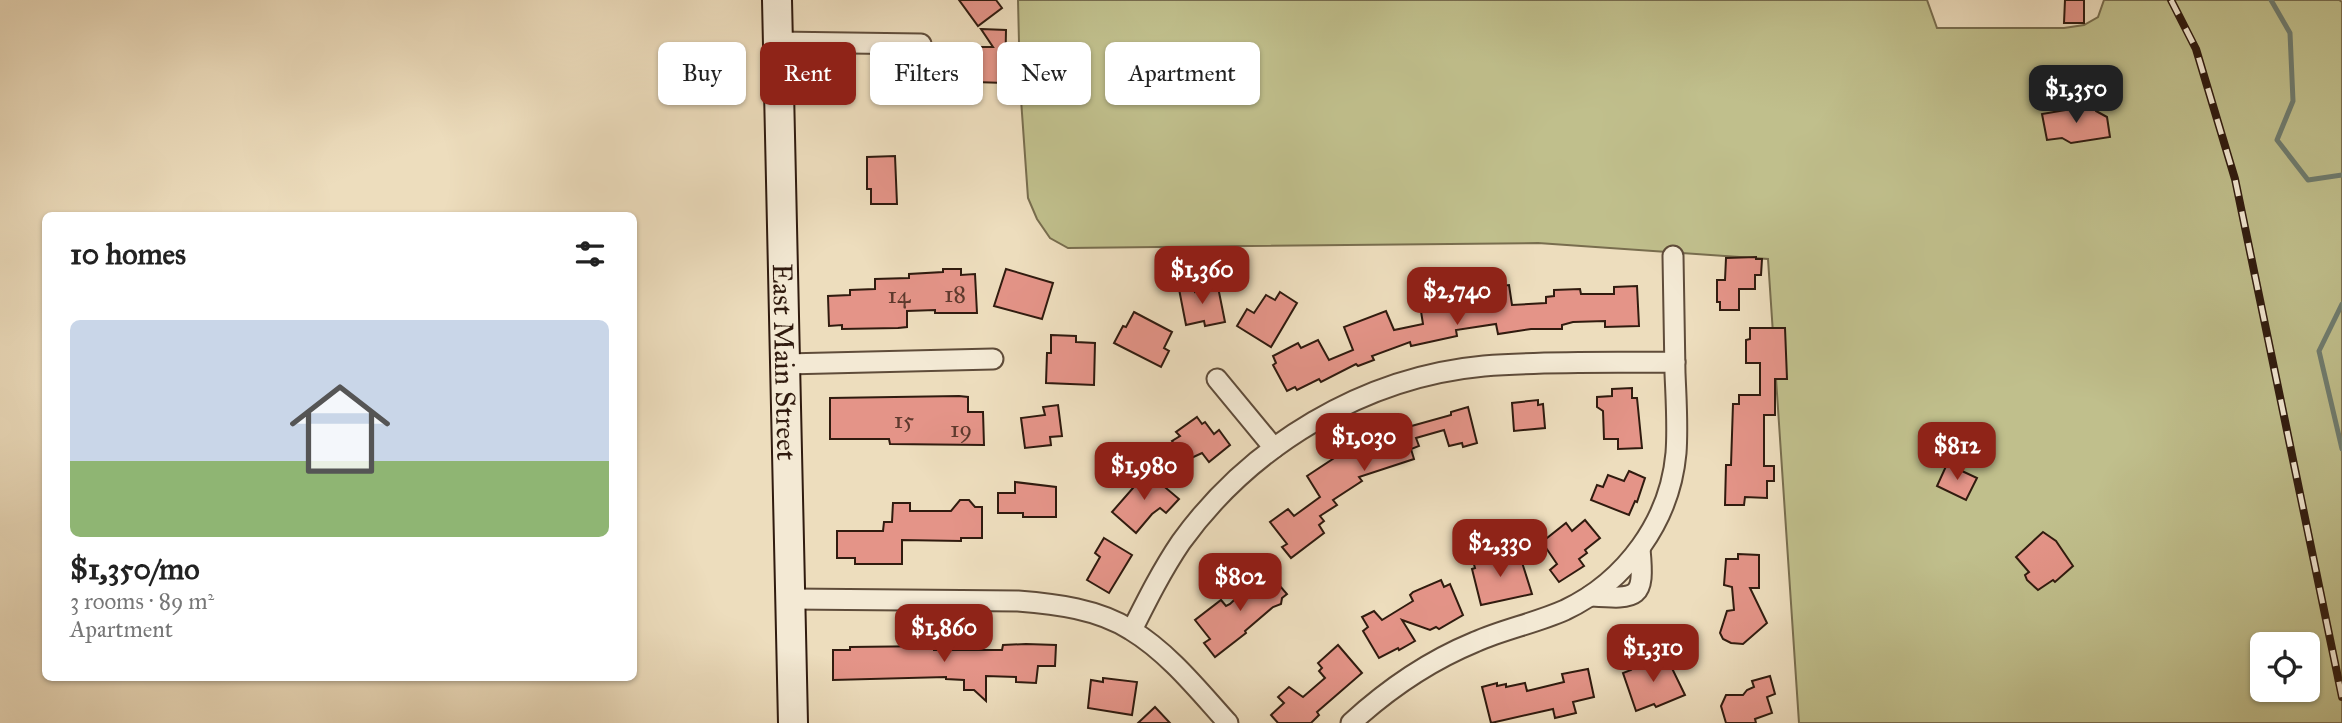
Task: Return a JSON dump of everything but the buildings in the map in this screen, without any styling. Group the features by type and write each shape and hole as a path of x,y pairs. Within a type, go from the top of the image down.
{"main road":[{"name":"East Main Street","path":"777,0 777,42"},
{"name":"East Main Street","path":"779,105 793,723"}],"street":[{"path":"1351,723 1392,688 1450,653 1565,610 1590,596 1611,582 1640,549 1660,513 1672,474 1676,430 1673,256"},
{"path":"786,364 993,359"},
{"path":"1132,630 1182,541 1224,491 1274,448 1336,410 1370,395 1425,377 1473,368 1675,362"},
{"path":"1217,379 1274,448"},
{"path":"791,599 1018,601 1050,603 1082,610 1132,630 1157,650 1228,723"}],"shaded area":[{"path":"1018,0 1927,0 1937,28 2064,28 2084,25 2098,17 2104,0 2339,0 2342,2 2342,723 1799,723 1768,259 1538,243 1068,248 1050,238 1037,219 1028,198 1021,105 1091,105 1091,42 1019,42"}],"waterway":[{"path":"2271,0 2290,33 2293,101 2277,140 2308,180 2342,175"},
{"path":"2342,304 2319,351 2342,449"}],"railway":[{"path":"2171,0 2196,49 2235,179 2342,697"}]}
